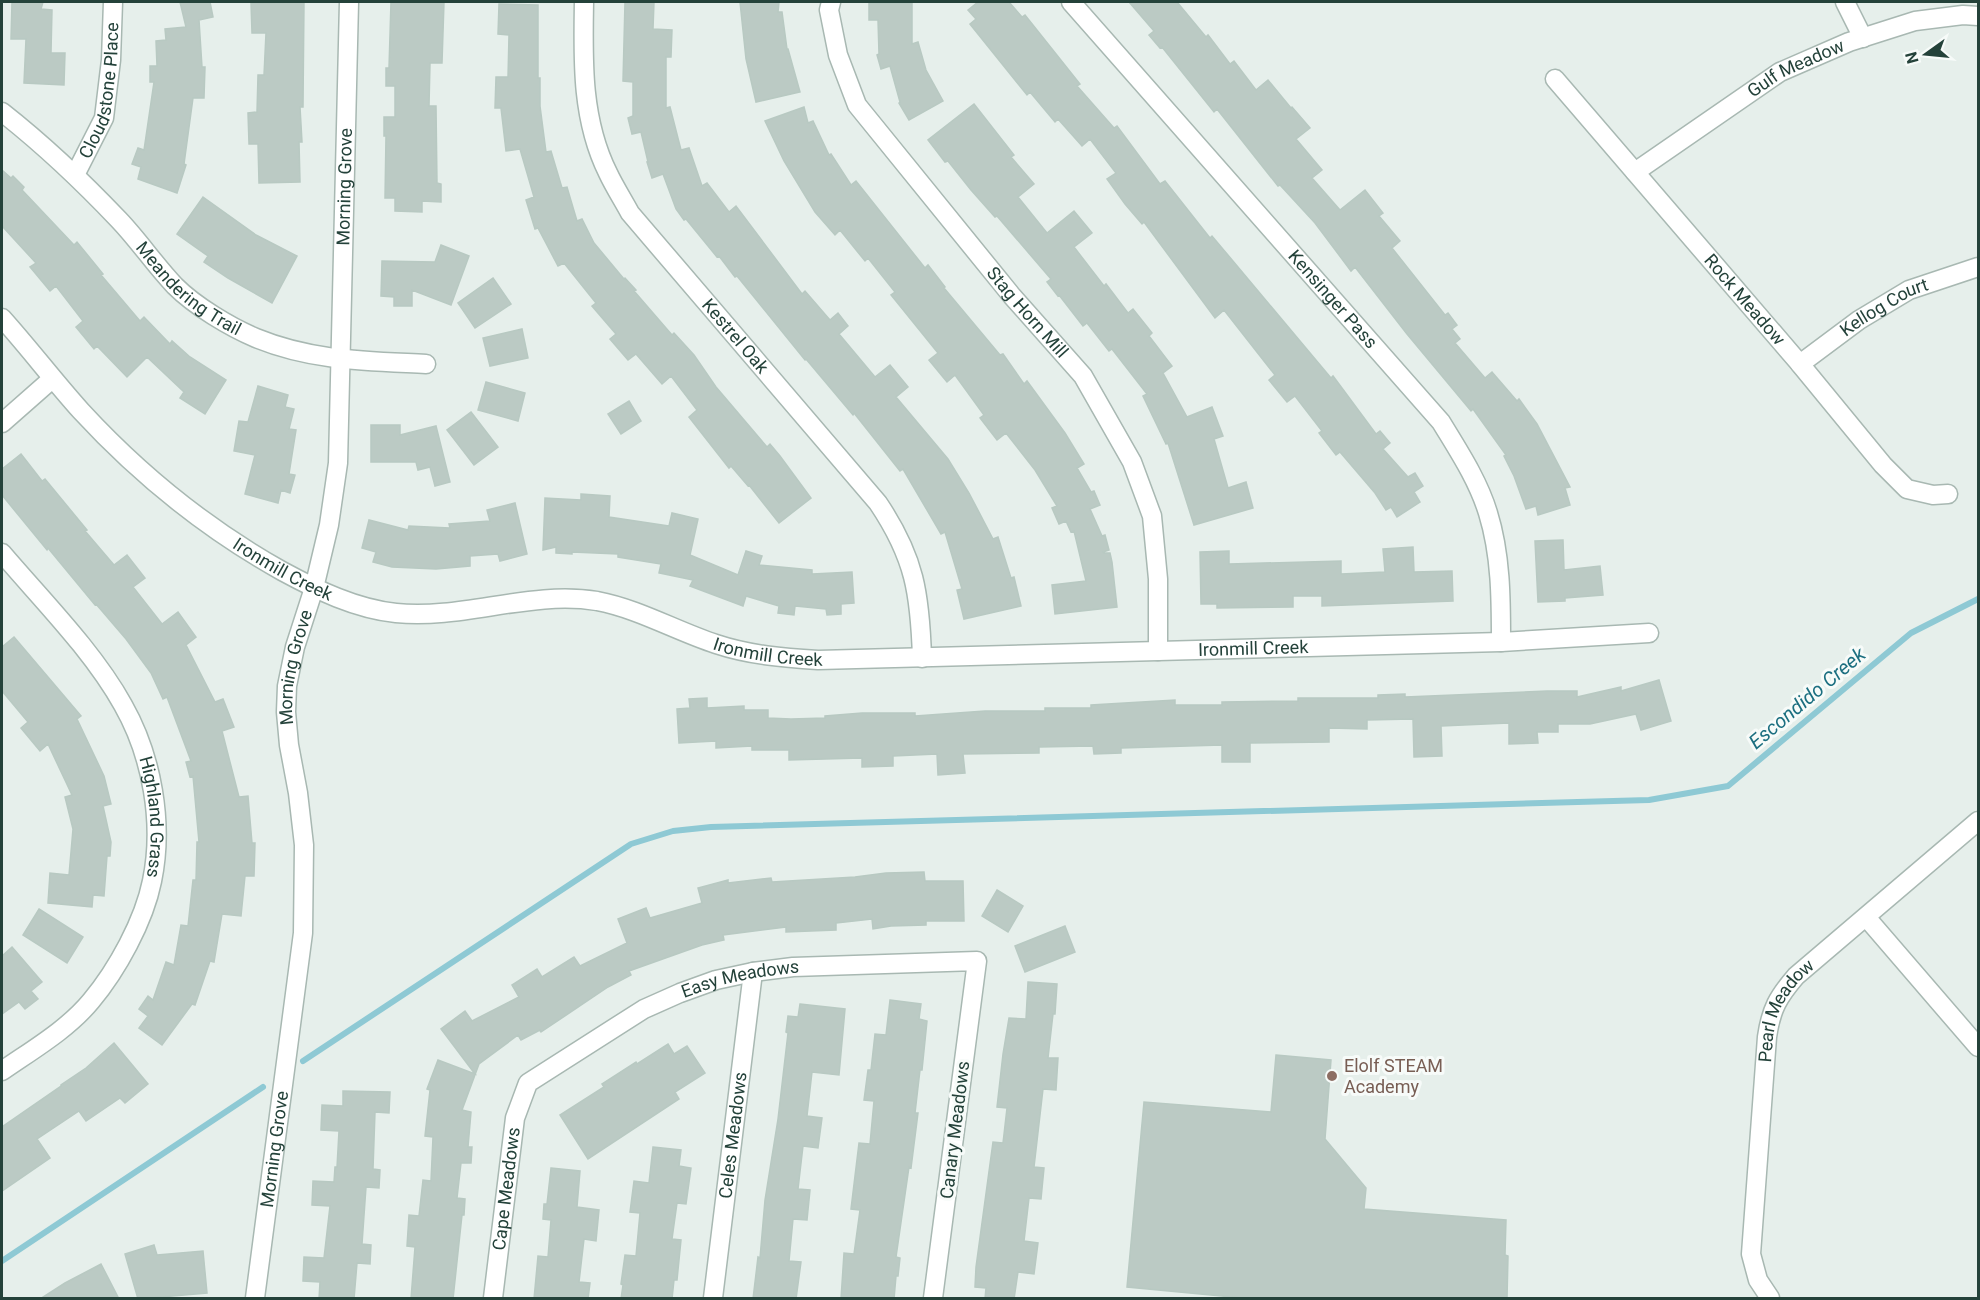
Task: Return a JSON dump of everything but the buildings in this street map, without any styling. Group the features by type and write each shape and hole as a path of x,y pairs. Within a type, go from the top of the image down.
{"street":[{"name":"Cloudstone Place","path":"75,175 104,117 110,71 113,2"},
{"name":"Morning Grove","path":"255,1299 303,933 304,845 289,745 286,712 288,686 295,647 314,588 334,495 338,463 349,2"},
{"name":"Kestrel Oak","path":"584,2 585,94 593,133 607,171 630,213 871,494 892,524 913,570 921,609 922,658"},
{"name":"Stag Horn Mill","path":"831,2 830,10 838,55 857,105 1012,296 1083,376 1132,462 1152,516 1158,579 1158,651"},
{"name":"Kensinger Pass","path":"1071,2 1441,422 1467,464 1488,512 1500,570 1501,642"},
{"path":"1845,2 1863,38"},
{"name":"Gulf Meadow","path":"1635,172 1780,72 1863,38 1915,21 1963,15 1978,16"},
{"name":"Rock Meadow","path":"1555,79 1800,364 1883,465 1907,489 1933,495 1948,494"},
{"name":"Meandering Trail","path":"2,112 47,148 75,175 126,227 177,287 208,311 269,343 340,360 426,364"},
{"name":"Kellog Court","path":"1800,364 1859,320 1909,290 1978,267"},
{"name":"Ironmill Creek","path":"2,318 83,413 165,492 198,518 249,553 314,588 340,599 380,611 423,615 550,599 596,601 630,610 717,645 771,657 818,660 1501,642 1649,633"},
{"path":"2,423 52,379"},
{"name":"Highland Grass","path":"2,553 92,659 122,702 143,750 156,804 152,881 130,940 91,1001 66,1026 2,1071"},
{"name":"Pearl Meadow","path":"1770,1299 1758,1280 1750,1254 1767,1037 1771,1014 1780,994 1796,976 1978,821"},
{"path":"1866,917 1978,1047"},
{"name":"Easy Meadows","path":"528,1083 644,1009 707,983 753,972 793,967 976,961"},
{"name":"Canary Meadows","path":"933,1299 976,961"},
{"name":"Celes Meadows","path":"713,1299 753,972"},
{"name":"Cape Meadows","path":"493,1299 516,1118 528,1083"}],"waterway":[{"name":"Escondido Creek","path":"303,1061 631,844 673,831 711,827 1649,800 1728,786 1911,633 1978,599"},
{"path":"2,1261 263,1087"}],"place":[{"name":"Elolf STEAM Academy","path":"1332,1076"}]}
